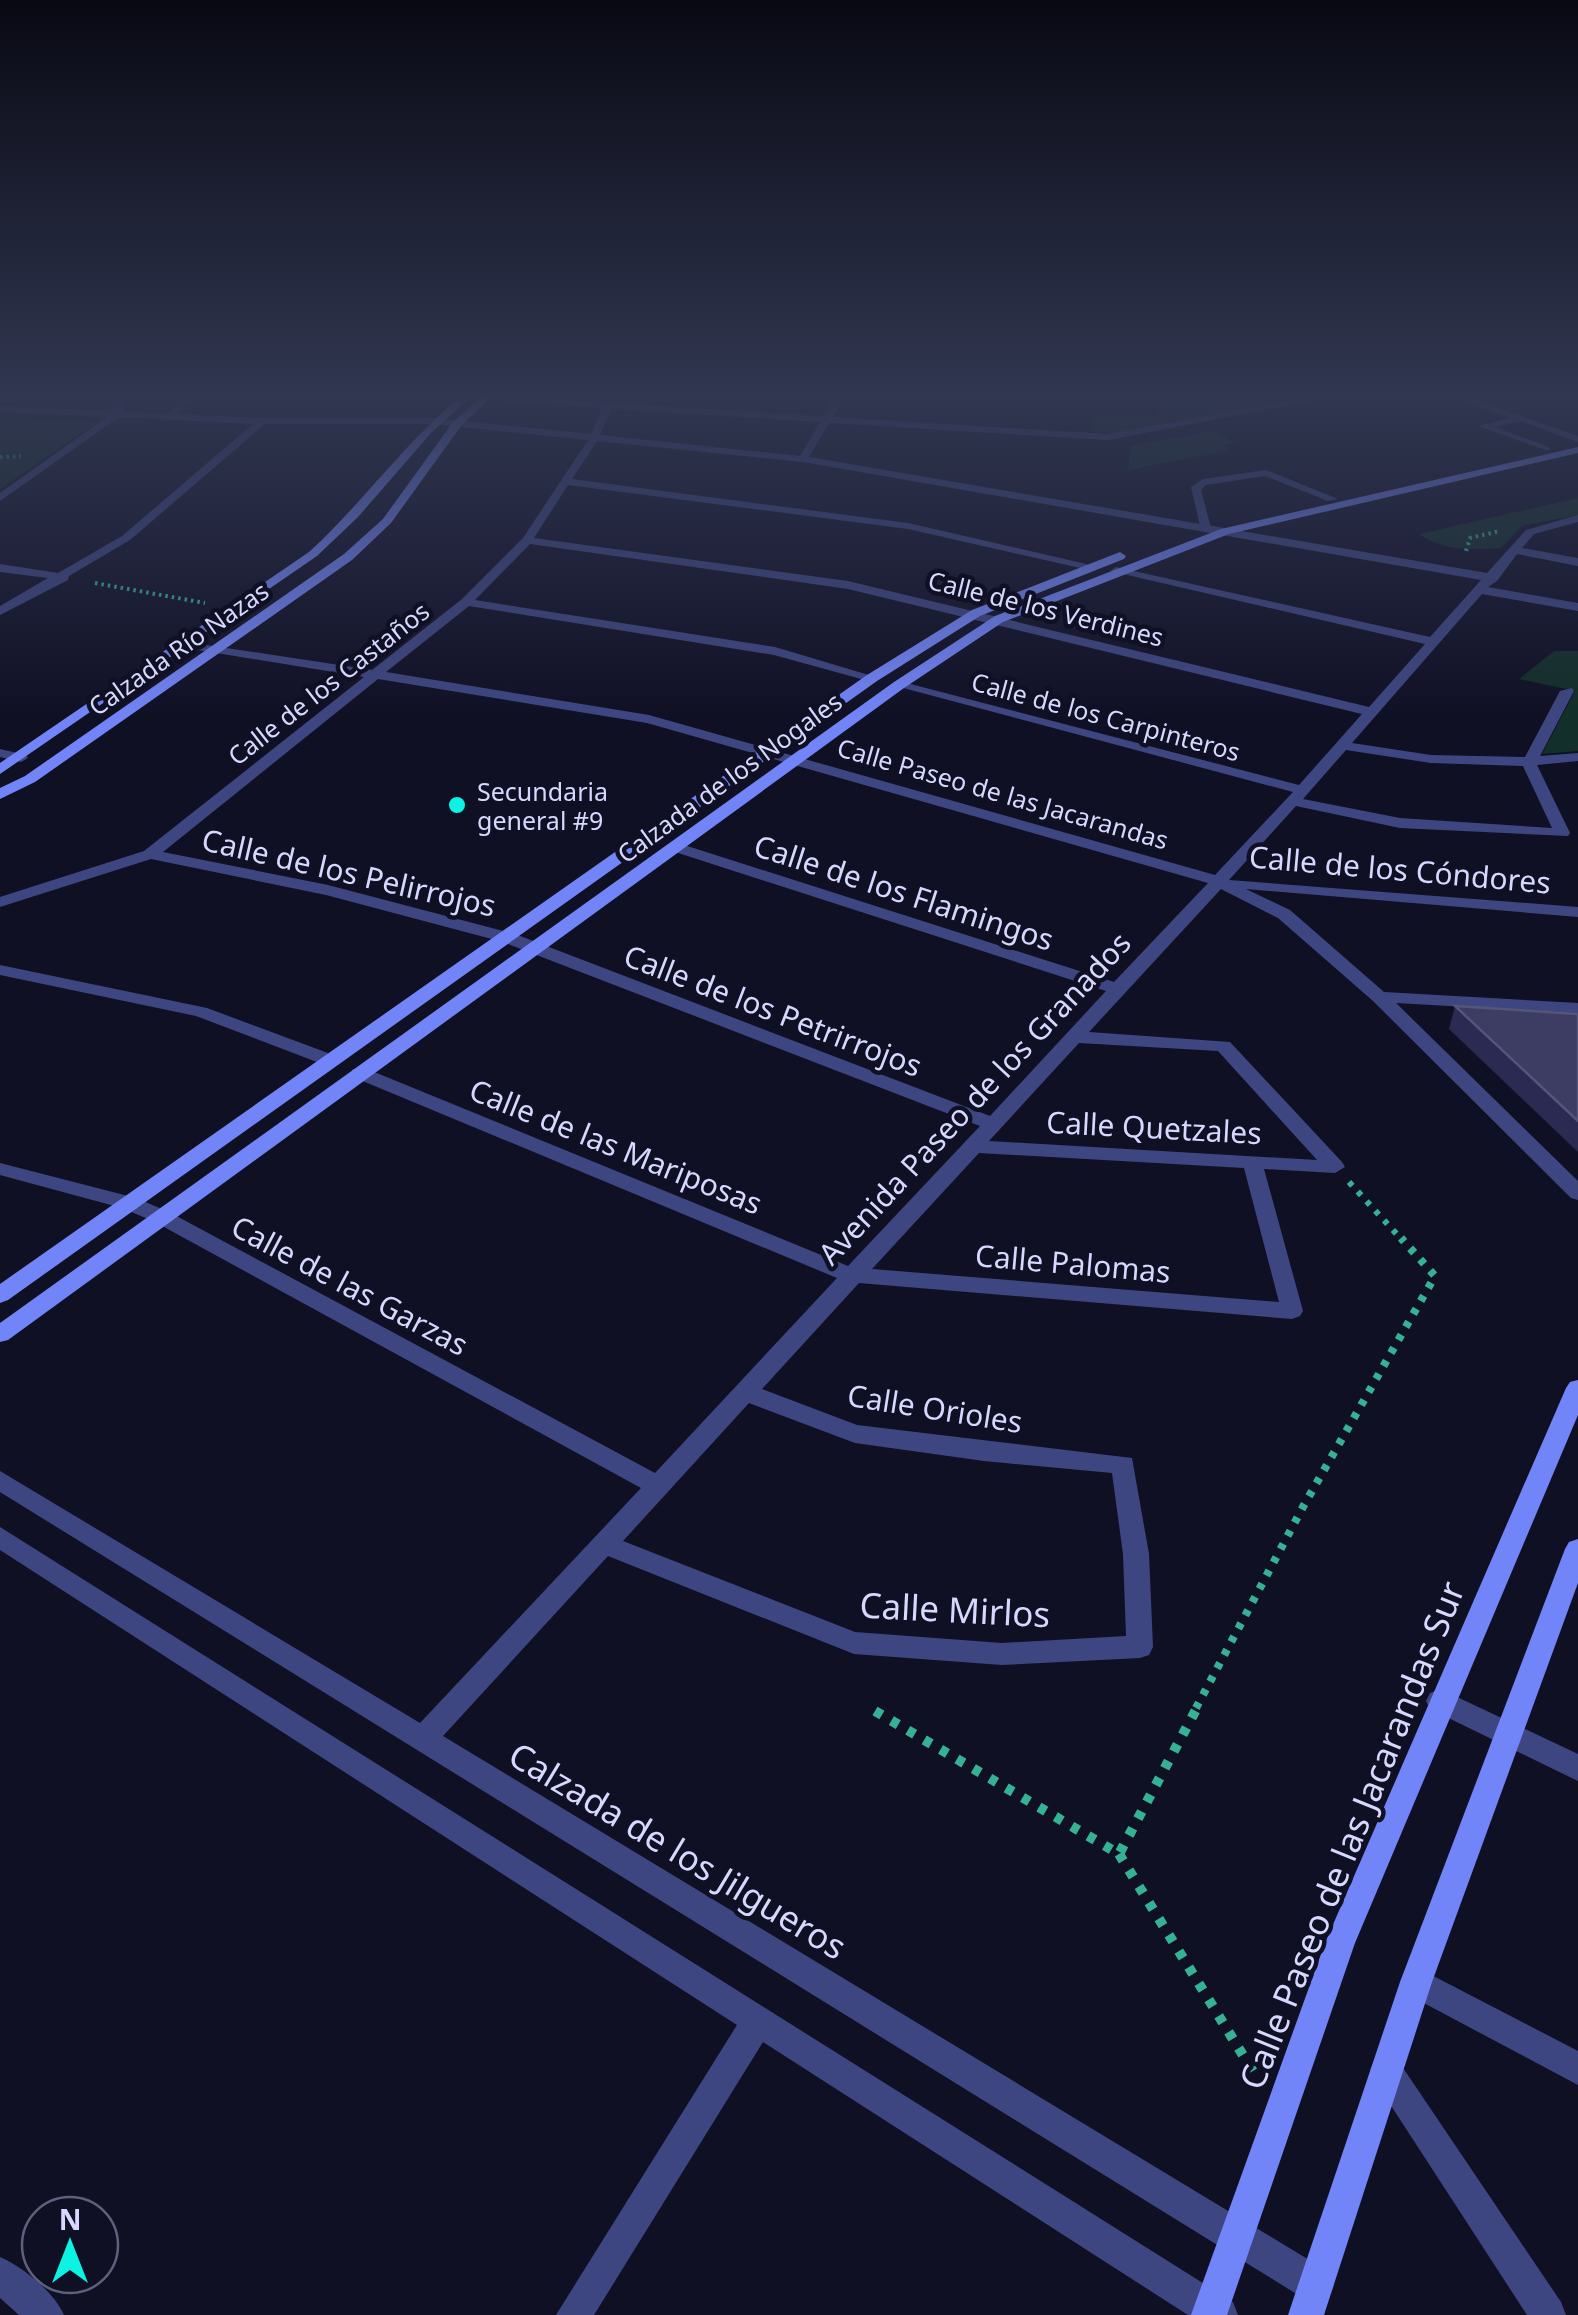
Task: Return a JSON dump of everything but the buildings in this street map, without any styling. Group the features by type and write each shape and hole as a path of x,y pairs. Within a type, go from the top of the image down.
{"street":[{"path":"0,611 126,538 168,502"},
{"name":"Calzada Río Nazas","path":"0,770 235,609 350,523 367,502"},
{"name":"Calzada Río Nazas","path":"0,794 30,779 348,557 400,502"},
{"name":"Calle de los Castaños","path":"0,902 150,854 466,602 528,540 554,502"},
{"path":"723,502 908,526 1088,566"},
{"path":"1051,502 1487,584 1578,607"},
{"path":"1199,502 1205,528"},
{"name":"Calzada de los Nogales","path":"0,1334 899,685 999,619 1116,571 1322,502"},
{"name":"Calzada de los Nogales","path":"0,1296 872,678 976,613 1088,566 1205,528 1331,502"},
{"name":"Avenida Paseo de los Granados","path":"423,1739 742,1390 1297,796 1530,532 1578,518"},
{"name":"Calle de los Verdines","path":"528,540 776,572 976,613 1372,712"},
{"path":"1516,552 1578,562"},
{"path":"0,568 64,577"},
{"path":"1116,571 1435,642"},
{"path":"466,602 740,644 872,678"},
{"name":"Calle Paseo de las Jacarandas","path":"186,644 649,719 1218,881 1284,914 1379,998 1578,1194"},
{"name":"Calle de los Carpinteros","path":"899,685 1400,822 1562,833 1529,764"},
{"path":"1529,764 1567,691"},
{"path":"1343,745 1402,755 1529,764 1578,756"},
{"path":"0,754 20,758"},
{"name":"Calle de los Flamingos","path":"675,846 1117,989"},
{"name":"Calle de los Pelirrojos","path":"150,854 328,890 534,948"},
{"name":"Calle de los Cóndores","path":"1218,881 1578,912"},
{"name":"Calle de los Petrirrojos","path":"534,948 992,1123"},
{"path":"0,970 201,1012 329,1060"},
{"path":"1379,998 1578,1008"},
{"path":"1072,1037 1222,1046 1335,1167"},
{"name":"Calle de las Mariposas","path":"360,1073 850,1275"},
{"name":"Calle Quetzales","path":"970,1146 1335,1167"},
{"name":"Calle Palomas","path":"850,1275 1292,1312 1252,1162"},
{"name":"Calle de las Garzas","path":"0,1169 130,1203 162,1217 658,1486"},
{"name":"Calle Paseo de las Jacarandas Sur","path":"1213,2313 1340,1944 1440,1701 1578,1388"},
{"name":"Calle Orioles","path":"742,1390 855,1434 984,1452 1123,1465 1136,1554 1140,1648"},
{"name":"Calzada de los Jilgueros","path":"0,1480 1316,2284"},
{"path":"0,1537 1213,2313"},
{"name":"Calle Mirlos","path":"604,1544 854,1642 1002,1654 1140,1648"},
{"path":"1306,2315 1416,1982 1577,1552"},
{"path":"1440,1701 1578,1768"},
{"path":"1416,1982 1578,2070"},
{"path":"574,2315 758,2021"},
{"path":"1386,2070 1548,2315"},
{"path":"0,2275 46,2315"}],"path":[{"path":"64,577 235,609"},
{"path":"1118,1854 1304,1505 1435,1276 1335,1167"},
{"path":"875,1711 1118,1854 1279,2114"}],"green space":[{"path":"1560,502 1578,502 1578,515 1522,526 1501,548 1448,546 1419,534"},
{"path":"1554,651 1578,651 1578,751 1542,754 1575,691 1519,679"}],"place":[{"name":"Secundaria general #9","path":"457,805"}]}
